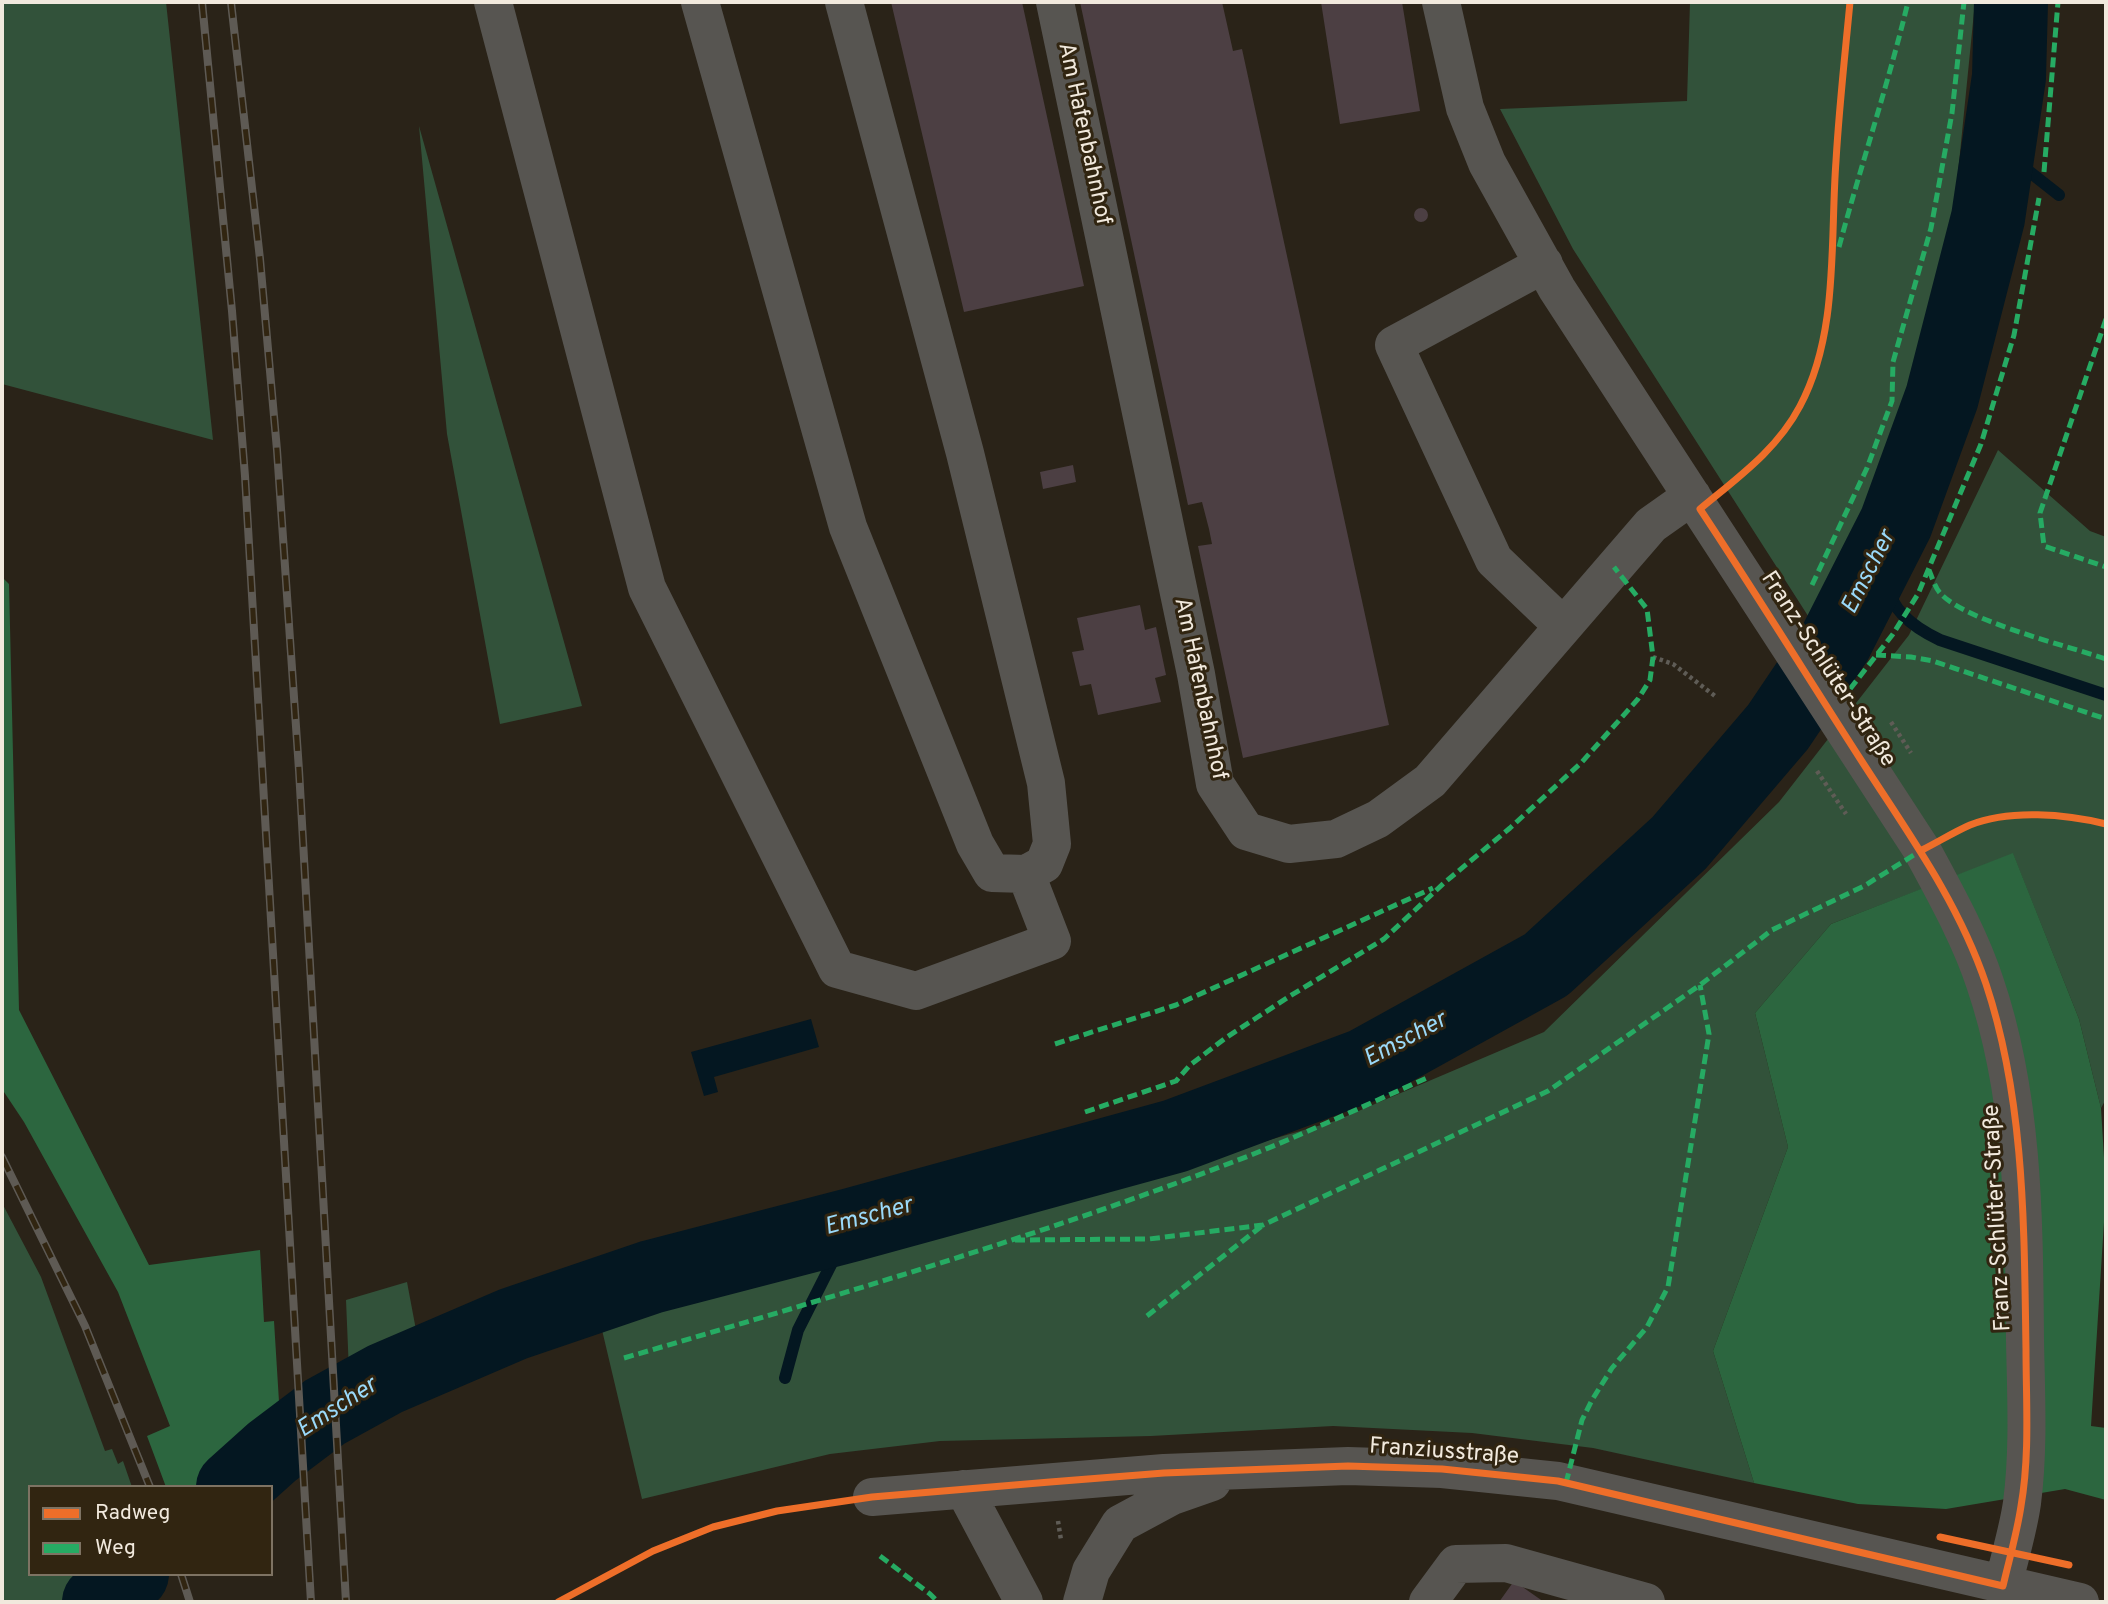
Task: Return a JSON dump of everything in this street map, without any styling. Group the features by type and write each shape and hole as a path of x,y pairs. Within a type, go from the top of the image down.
{"street":[{"path":"493,2 647,588 837,969 916,991 1052,941 1026,874"},
{"path":"699,2 848,527 975,844 992,873 1026,874 1044,864 1052,844 1046,783 965,453 844,2"},
{"name":"Am Hafenbahnhof","path":"1055,2 1196,674 1215,784 1247,831 1289,844 1336,839 1378,820 1430,781 1651,526 1692,496"},
{"name":"Franz-Schlüter-Straße","path":"1441,2 1469,119 1487,163 1544,264 1922,850 1956,915 1985,983 2005,1054 2018,1133 2025,1285 2026,1451 2021,1506 2003,1586"},
{"path":"1544,264 1394,345 1494,560 1563,626"},
{"name":"Franziusstraße","path":"872,1497 1119,1476 1168,1485 1247,1470 1348,1466 1442,1469 1558,1481 2080,1602"},
{"path":"1082,1602 1091,1570 1120,1524 1132,1517 1168,1485"},
{"path":"964,1489 1024,1602"},
{"path":"1428,1602 1457,1564 1506,1563 1646,1602"}],"path":[{"path":"1653,657 1673,664 1715,696"},
{"path":"1891,722 1913,757"},
{"path":"1816,771 1846,814"}],"green space":[{"path":"2,2 166,2 213,440 2,384"},
{"path":"1690,2 1975,2 1956,193 1969,219 1938,341 1900,418 1858,523 1810,619 1573,249 1500,109 1687,101"},
{"path":"419,126 582,706 500,724 447,434"},
{"path":"1998,450 2090,531 2106,537 2106,1099 2101,1108 2079,1019 2013,854 1831,924 1755,1013 1788,1147 1713,1351 1754,1483 1593,1448 1472,1433 1333,1426 1151,1436 940,1441 830,1454 642,1499 598,1313 968,1227 1335,1121 1544,1032 1779,802 1909,635"},
{"path":"2,577 9,584 19,1010 149,1265 260,1250 264,1322 274,1321 281,1434 216,1485 165,1485 147,1436 170,1426 118,1292 24,1122 2,1089"},
{"path":"2013,853 2079,1019 2101,1108 2106,1191 2091,1426 2106,1428 2106,1500 2065,1489 1946,1509 1858,1504 1754,1483 1713,1351 1788,1147 1755,1013 1831,924"},
{"path":"2,1203 41,1277 105,1451 112,1449 118,1464 123,1461 131,1485 28,1485 28,1576 100,1576 65,1602 2,1602"},
{"path":"407,1282 419,1346 349,1372 346,1300"}],"water":[{"path":"811,1019 819,1047 714,1077 718,1092 704,1096 691,1052"}],"building":[{"path":"891,2 1022,2 1084,286 964,312"},
{"path":"1080,2 1222,2 1233,51 1242,49 1389,725 1243,758 1198,546 1212,544 1209,529 1202,502 1188,505"},
{"path":"1321,2 1402,2 1420,111 1340,124"},
{"path":"1418,208 1424,208 1428,215 1424,222 1418,222 1414,218 1414,212"},
{"path":"1073,465 1076,482 1043,489 1040,472"},
{"path":"1140,605 1145,630 1156,627 1166,675 1155,678 1161,702 1098,715 1091,684 1080,686 1072,652 1084,650 1077,618"},
{"path":"1514,1581 1544,1602 1499,1602"}],"waterway":[{"name":"Emscher","path":"235,1485 272,1452 325,1412 385,1379 513,1324 651,1277 1175,1136 1365,1065 1546,965 1679,843 1778,727 1836,641 1896,523 1942,397 1988,218 2009,77 2011,2"},
{"path":"1998,147 2059,195"},
{"path":"1884,546 1887,580 1894,604 1907,619 1923,631 1940,640 2106,695"},
{"path":"785,1378 798,1330 851,1225"},
{"name":"Emscher","path":"99,1602 130,1576"}],"railway":[{"path":"202,2 245,476 311,1602"},
{"path":"231,2 260,259 277,450 299,770 346,1602"},
{"path":"2,1157 85,1326 149,1485"},
{"path":"182,1576 190,1602"}],"marked path":[{"path":"1839,247 1908,2"},
{"path":"1812,585 1867,468 1892,401 1893,362 1931,228 1952,113 1964,2"},
{"path":"2044,172 2058,2"},
{"path":"1850,689 1893,634 1918,594 1981,444 2014,335 2039,198"},
{"path":"2106,319 2040,513 2044,546 2106,567"},
{"path":"1085,1112 1176,1081 1190,1065 1227,1037 1384,939 1582,762 1638,699 1650,680 1653,657 1647,609 1614,567"},
{"path":"1929,570 1941,594 1972,614 2019,632 2106,659"},
{"path":"1876,655 1933,661 2106,719"},
{"path":"1015,1240 1149,1239 1263,1225 1548,1091 1700,985 1772,930 1864,886 1922,850"},
{"path":"1055,1044 1176,1005 1433,888"},
{"path":"1566,1483 1582,1420 1592,1400 1612,1368 1647,1327 1668,1287 1709,1034 1700,985"},
{"path":"624,1358 1007,1242 1158,1190 1307,1132 1427,1078"},
{"path":"1147,1316 1263,1225"},
{"path":"880,1556 938,1602"}],"cycle path":[{"path":"558,1602 653,1551 713,1527 777,1511 872,1497 1164,1473 1348,1466 1442,1469 1558,1481 2003,1586 2024,1486 2027,1408 2020,1165 1999,1028 1975,954 1947,896 1700,509 1768,450 1791,422 1812,378 1821,348 1830,286 1837,141 1850,2"},
{"path":"1922,850 1970,825 2002,817 2056,816 2106,824"},
{"path":"1940,1537 2069,1565"}]}
